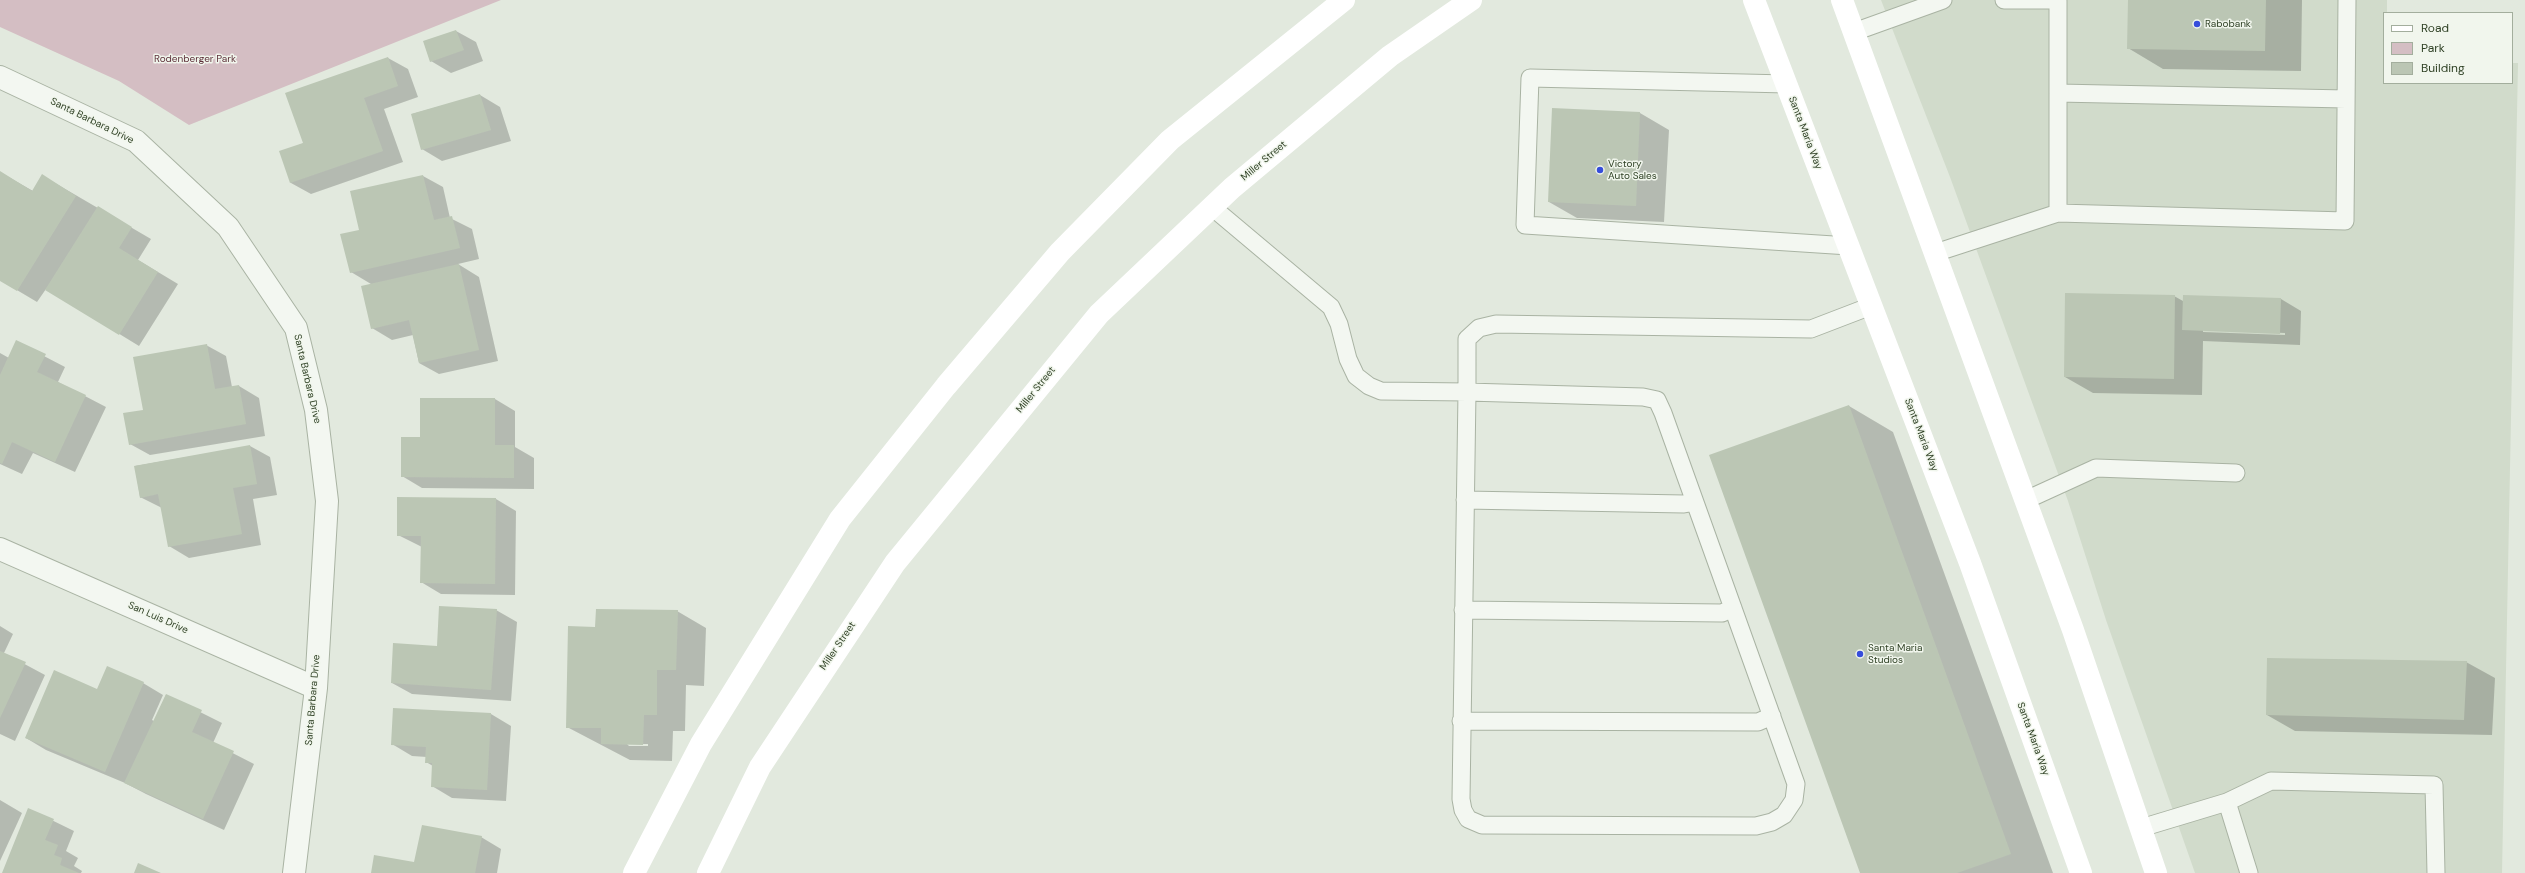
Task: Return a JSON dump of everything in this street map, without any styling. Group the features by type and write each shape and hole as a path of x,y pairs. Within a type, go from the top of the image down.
{"street":[{"path":"634,873 701,744 840,519 946,386 1060,252 1170,140 1344,0"},
{"name":"Miller Street","path":"708,873 760,767 895,563 1099,314 1212,207 1390,56 1471,0"},
{"name":"Santa Maria Way","path":"1754,0 1970,563 2081,873"},
{"path":"1842,0 2026,500 2156,873"},
{"name":"Santa Barbara Drive","path":"0,77 136,141 228,227 296,328 316,410 328,502 316,688 294,873"},
{"name":"San Luis Drive","path":"0,549 316,688"}],"lane":[{"path":"1854,32 1943,0"},
{"path":"2004,0 2058,0 2058,213"},
{"path":"1935,253 2058,213 2345,221 2347,0"},
{"path":"1787,84 1530,78 1525,225 1849,246"},
{"path":"2058,93 2346,99"},
{"path":"1212,207 1331,307 1339,324 1348,359 1356,376 1368,386 1381,391 1467,392 1643,396 1656,400 1663,413 1796,784 1794,800 1784,815 1772,822 1756,826 1482,825 1468,819 1463,810 1461,799 1467,392 1467,339 1479,328 1496,324 1811,329 1871,306"},
{"path":"2026,500 2096,468 2236,473"},
{"path":"1465,500 1684,504 1695,502"},
{"path":"1463,610 1722,613 1733,608"},
{"path":"1462,720 1758,722 1772,716"},
{"path":"2141,828 2227,802 2272,781 2434,785 2436,873"},
{"path":"2227,802 2249,873"}],"shaded area":[{"path":"1881,0 2387,0 2387,12 2383,12 2383,84 2513,84 2513,63 2518,63 2502,873 2195,873 2106,620 2068,501 1950,177"}],"green space":[{"name":"Rodenberger Park","path":"0,0 501,0 189,125 119,81 0,27"}],"building":[{"name":"Rabobank","path":"2128,0 2266,0 2265,51 2127,49"},
{"path":"456,30 464,50 430,62 423,41"},
{"path":"388,57 398,86 364,98 383,151 290,183 279,151 303,143 285,93"},
{"path":"480,94 491,130 421,150 411,114"},
{"path":"1552,108 1640,112 1636,206 1548,202"},
{"path":"0,171 32,191 42,174 76,196 17,291 0,281"},
{"path":"423,175 434,220 452,216 460,248 350,273 340,234 359,230 350,191"},
{"path":"98,206 132,227 119,248 158,272 119,335 45,290"},
{"path":"459,264 479,350 419,363 409,320 371,329 361,286"},
{"path":"2065,293 2175,295 2174,379 2064,377"},
{"path":"2183,295 2281,298 2280,334 2182,330"},
{"path":"16,340 46,354 37,372 86,395 55,462 12,442 2,464 0,463 0,375"},
{"path":"207,344 215,389 239,385 246,424 129,445 123,413 143,410 133,357"},
{"path":"420,398 495,398 495,445 514,445 514,478 401,477 401,437 420,437"},
{"name":"Santa Maria Studios","path":"1849,405 2011,854 1957,873 1860,873 1709,455"},
{"path":"250,445 257,484 233,488 242,534 168,547 158,494 140,498 134,466"},
{"path":"397,497 496,498 495,584 420,583 421,536 397,536"},
{"path":"439,606 497,609 491,690 391,683 393,643 437,646"},
{"path":"596,609 678,610 676,670 657,670 657,715 644,715 643,745 601,744 601,728 566,728 568,626 595,627"},
{"path":"0,651 26,662 0,718"},
{"path":"2267,658 2467,661 2464,720 2266,715"},
{"path":"107,666 144,682 105,772 25,738 54,670 97,689"},
{"path":"166,694 202,710 192,732 234,751 203,819 124,783"},
{"path":"393,708 491,713 487,790 431,787 432,763 425,763 426,747 391,745"},
{"path":"28,808 54,819 45,840 58,845 54,855 62,858 60,865 79,873 2,873"},
{"path":"422,825 482,836 475,873 371,873 374,855 414,862"},
{"path":"138,863 161,873 134,873"}],"place":[{"name":"Rabobank","path":"2197,24"},
{"name":"Victory Auto Sales","path":"1600,170"},
{"name":"Santa Maria Studios","path":"1860,654"}]}
